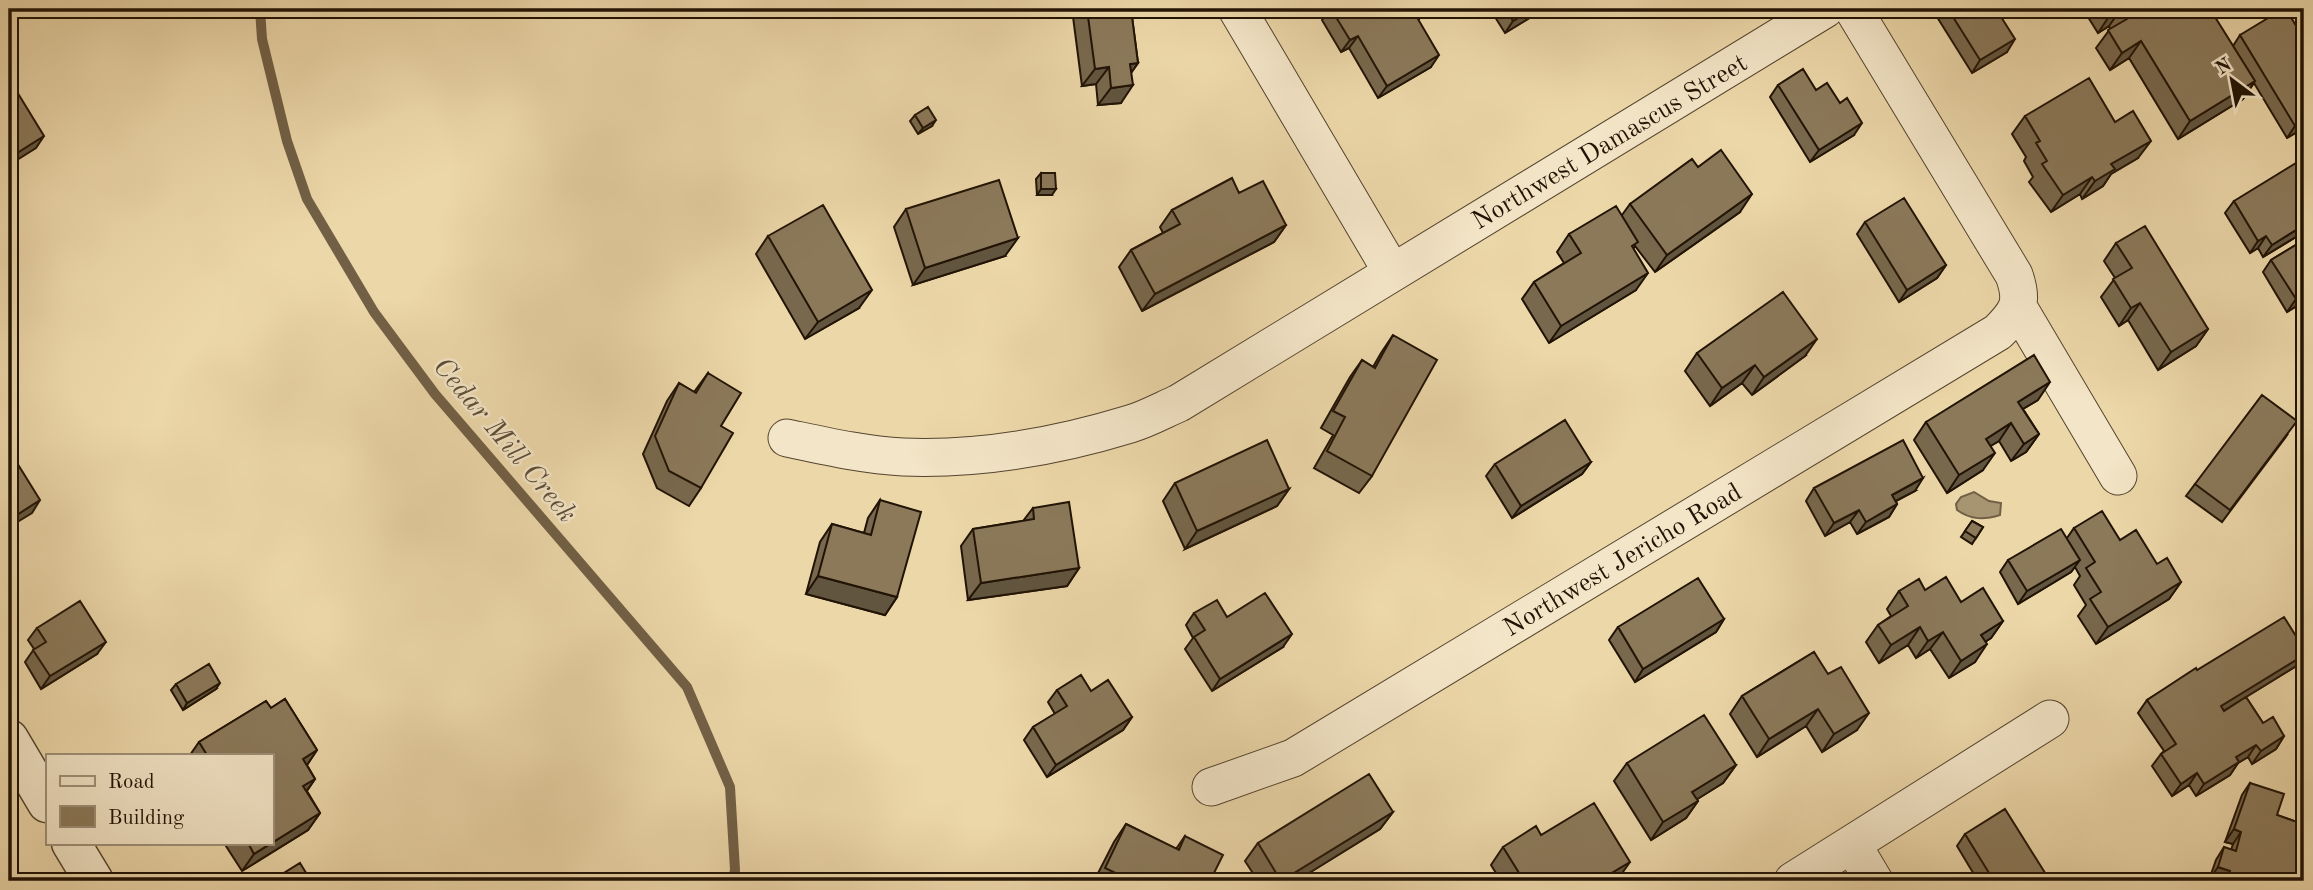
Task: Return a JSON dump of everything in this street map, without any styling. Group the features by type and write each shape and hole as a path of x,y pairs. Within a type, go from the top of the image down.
{"street":[{"path":"1237,9 1392,272"},
{"name":"Northwest Damascus Street","path":"787,438 839,449 888,455 948,457 1016,449 1132,423 1179,403 1825,9"},
{"path":"1853,9 2014,275 2020,291 2018,307 2118,476"},
{"name":"Northwest Jericho Road","path":"1212,787 1293,758 1998,332 2018,307"},
{"path":"1793,881 2050,719"},
{"path":"9,738 46,801"},
{"path":"72,844 94,881"},
{"path":"1852,844 1874,881"}],"shaded area":[{"path":"1974,492 1989,501 2001,503 2000,515 1978,518 1957,510 1956,504 1961,497"}],"building":[{"path":"1087,9 1131,9 1138,63 1130,64 1133,85 1111,88 1109,67 1095,69"},
{"path":"1331,9 1424,9 1415,14 1439,55 1387,86 1358,36 1350,40"},
{"path":"1506,9 1533,9 1513,21"},
{"path":"1948,9 1996,9 2015,39 1980,60"},
{"path":"2106,9 2121,9 2110,15"},
{"path":"2121,9 2185,9 2187,12 2192,9 2210,9 2255,81 2190,121 2141,41 2122,53 2108,30 2127,19"},
{"path":"2286,9 2304,39 2304,121 2295,126 2240,35"},
{"path":"1803,69 1816,90 1827,83 1840,103 1847,98 1862,123 1819,150 1778,85"},
{"path":"2089,78 2115,122 2133,111 2151,141 2111,164 2115,169 2095,181 2092,177 2063,195 2042,164 2047,161 2036,143 2040,141 2025,116"},
{"path":"11,82 44,136 9,158 9,83"},
{"path":"928,107 936,120 923,128 915,115"},
{"path":"1721,150 1752,194 1667,255 1630,204 1692,159 1698,167"},
{"path":"2304,158 2304,225 2272,245 2266,236 2258,241 2234,201"},
{"path":"1041,173 1055,173 1056,189 1041,189"},
{"path":"1232,178 1239,193 1263,181 1286,225 1155,294 1131,250 1180,224 1172,210"},
{"path":"999,180 1018,238 925,268 906,209"},
{"path":"1904,198 1946,265 1907,290 1865,222"},
{"path":"823,205 872,290 818,322 768,236"},
{"path":"1616,206 1638,242 1632,246 1648,273 1561,326 1534,282 1581,253 1569,234"},
{"path":"2145,226 2208,329 2171,352 2140,303 2131,308 2113,279 2132,268 2116,243"},
{"path":"2304,240 2304,296 2296,299 2271,260"},
{"path":"1783,292 1817,339 1764,377 1755,365 1722,388 1697,353"},
{"path":"1393,335 1437,360 1372,476 1327,451 1345,417 1333,411 1362,360 1375,368"},
{"path":"2034,355 2050,382 2018,402 2039,434 2024,444 2011,423 1986,439 1995,453 1959,475 1926,422"},
{"path":"708,373 741,393 721,426 733,433 701,488 669,471 655,436 679,383 696,393"},
{"path":"2262,395 2297,421 2230,510 2195,484"},
{"path":"1565,420 1591,462 1521,506 1495,464"},
{"path":"1267,440 1289,489 1197,531 1175,483"},
{"path":"1903,440 1923,478 1892,495 1897,504 1866,522 1859,510 1834,523 1814,488"},
{"path":"9,450 40,500 9,520"},
{"path":"880,500 921,512 897,597 818,576 832,524 871,535"},
{"path":"1069,502 1079,568 981,583 973,529 1034,519 1033,508"},
{"path":"2102,511 2120,540 2136,530 2157,564 2167,558 2181,582 2108,627 2090,599 2101,592 2086,568 2095,562 2074,528"},
{"path":"1972,521 1983,527 1976,538 1965,531"},
{"path":"2061,529 2080,560 2027,591 2008,560"},
{"path":"1946,577 1961,602 1983,588 2003,621 1981,635 1987,644 1961,661 1943,632 1928,641 1920,627 1891,645 1878,625 1908,606 1899,591 1919,579 1925,590"},
{"path":"1698,578 1724,619 1643,669 1618,627"},
{"path":"1265,593 1292,634 1220,679 1194,637 1205,630 1194,613 1217,600 1227,617"},
{"path":"80,601 106,642 50,676 33,650 46,642 37,628"},
{"path":"2284,617 2304,649 2304,655 2221,706 2224,711 2246,697 2263,723 2273,717 2284,736 2261,751 2256,745 2236,757 2239,762 2204,784 2197,773 2181,784 2161,754 2176,744 2147,700"},
{"path":"1814,652 1828,674 1841,667 1869,713 1834,734 1818,709 1769,739 1742,696"},
{"path":"209,664 220,683 187,703 176,684"},
{"path":"1081,675 1091,691 1108,680 1132,717 1056,765 1033,727 1067,706 1057,690"},
{"path":"285,699 317,750 303,759 315,779 303,786 320,813 273,842 273,754 206,754 199,742 266,701 271,708"},
{"path":"1704,715 1736,765 1692,792 1698,801 1663,822 1627,763"},
{"path":"1369,774 1393,812 1281,881 1258,843"},
{"path":"2250,783 2284,794 2277,815 2304,822 2304,866 2299,864 2294,881 2227,881 2230,871 2218,867 2224,847 2236,851 2241,832 2234,829"},
{"path":"1594,803 1630,862 1598,881 1524,881 1503,847 1536,826 1541,835"},
{"path":"2005,809 2047,876 2039,881 1994,881 1965,834"},
{"path":"1126,824 1179,850 1185,836 1223,855 1210,881 1132,881 1105,868"},
{"path":"249,844 270,844 254,854"},
{"path":"9,861 21,881 9,881"},
{"path":"300,863 311,881 271,881"}],"waterway":[{"name":"Cedar Mill Creek","path":"260,9 262,39 287,141 307,199 374,312 435,394 687,687 730,787 735,870 733,881"}]}
